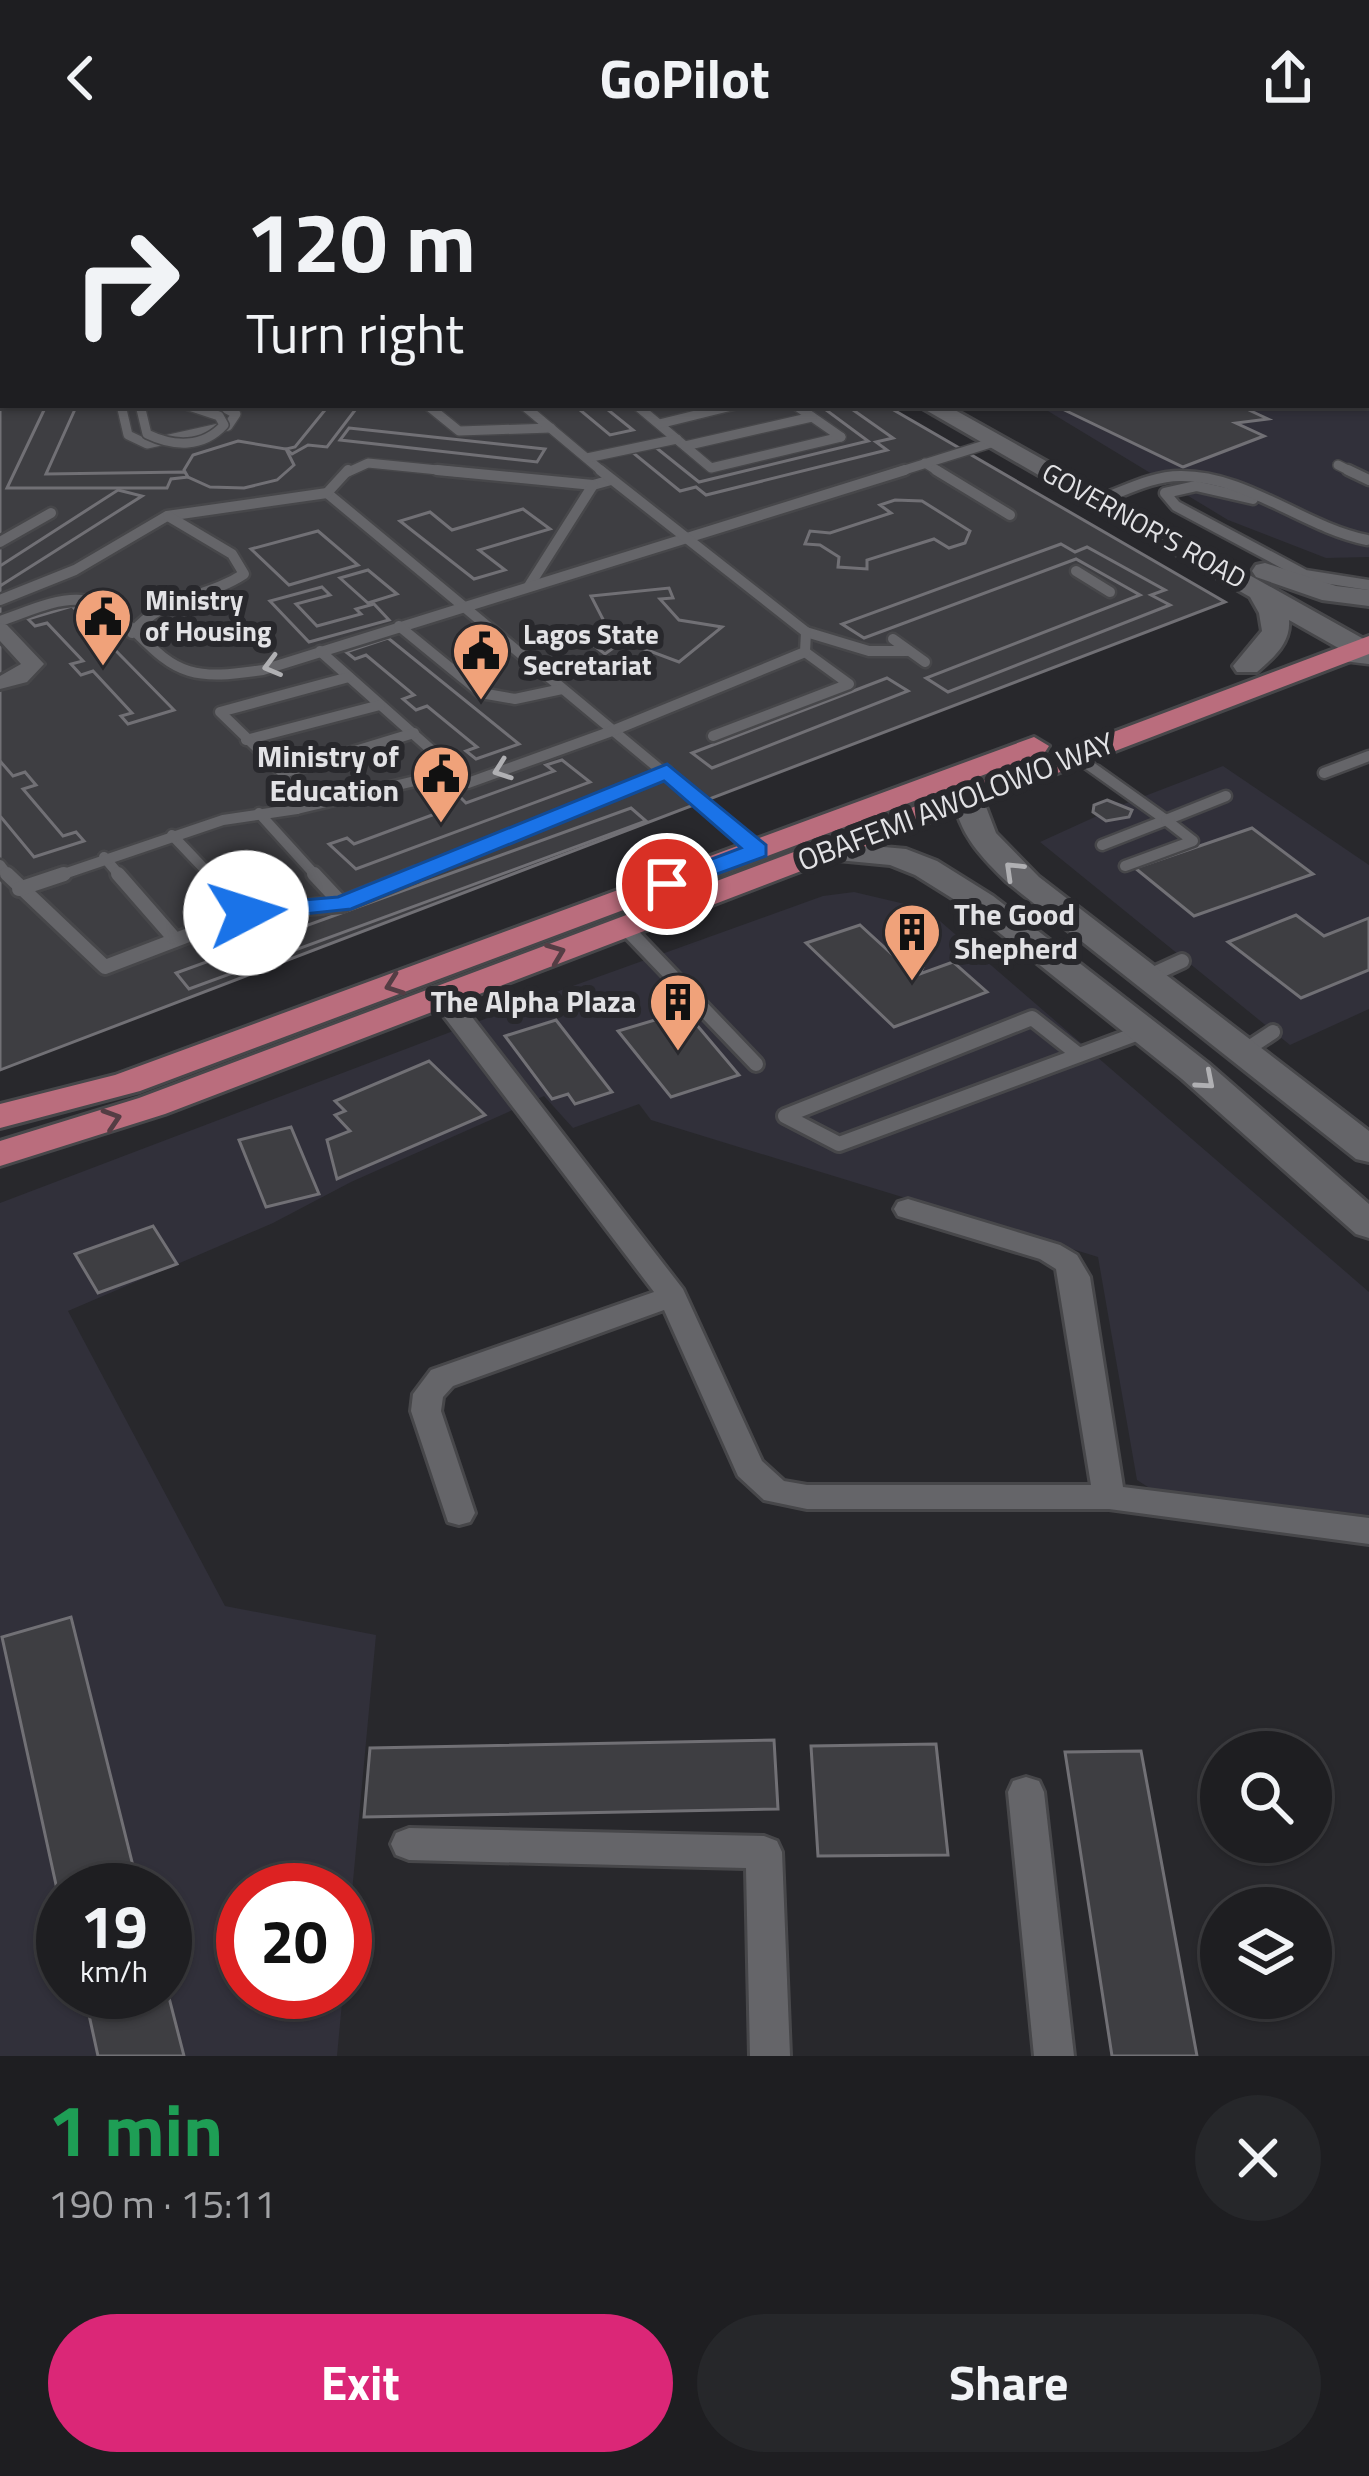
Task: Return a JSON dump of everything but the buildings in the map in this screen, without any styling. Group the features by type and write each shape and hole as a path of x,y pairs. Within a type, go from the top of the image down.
{"main road":[{"name":"OBAFEMI AWOLOWO WAY","path":"0,1116 127,1083 1247,666 1360,635"},
{"name":"OBAFEMI AWOLOWO WAY","path":"0,1154 152,1106 969,798 1360,635"},
{"path":"0,1101 127,1083"}],"street":[{"name":"GOVERNOR'S ROAD","path":"934,408 994,442 1112,495"},
{"name":"GOVERNOR'S ROAD","path":"979,408 1112,495 1360,635"},
{"path":"1262,580 1332,594 1360,635"},
{"path":"1247,666 1270,645 1277,628 1262,580"},
{"path":"0,683 29,671 33,664 1,628"},
{"path":"969,798 969,812 988,843 1080,926 1147,977 1258,1041 1366,1143"},
{"path":"828,851 895,856 926,868 1035,944 1144,1030 1369,1225"},
{"path":"1035,944 1080,926"},
{"path":"442,996 673,1296 748,1468 775,1491 807,1497 1109,1497 1369,1531"},
{"path":"908,1209 1050,1252 1067,1262 1075,1277 1109,1497"},
{"path":"459,1513 426,1411 428,1394 442,1378 673,1296"},
{"path":"1026,1792 1054,2056"},
{"path":"409,1844 764,1852 770,2056"}],"lane":[{"path":"122,408 128,435 147,444 227,426 236,414 225,408"},
{"path":"141,408 147,434 163,442 203,441 222,430 219,416 195,408"},
{"path":"431,408 459,431 551,428"},
{"path":"527,408 682,539 806,632 885,655 908,651"},
{"path":"640,408 711,468 841,437 799,408"},
{"path":"659,424 724,408"},
{"path":"586,458 812,417"},
{"path":"1,628 83,599 100,605 154,655 186,671 221,675 263,670 994,442"},
{"path":"0,600 75,570 167,516 328,493 351,467 387,462 593,485 611,480"},
{"path":"925,463 1010,515"},
{"path":"1338,465 1369,481"},
{"path":"1112,495 1162,479 1195,476 1222,481 1322,531 1366,540"},
{"path":"529,586 593,485"},
{"path":"1253,499 1198,487 1175,487 1165,494 1176,506 1305,575 1369,585"},
{"path":"328,493 758,850"},
{"path":"0,542 51,513"},
{"path":"132,633 158,604 231,585 244,574 232,554 167,516"},
{"path":"1076,571 1110,592"},
{"path":"399,626 482,693 515,699 562,688"},
{"path":"805,652 806,632"},
{"path":"892,639 925,662"},
{"path":"0,656 23,650"},
{"path":"320,651 468,783"},
{"path":"19,889 172,835 259,813 436,776 468,783 612,731 805,652"},
{"path":"713,736 850,684 805,652"},
{"path":"297,808 283,772 220,712 349,677"},
{"path":"246,740 380,705"},
{"path":"283,772 414,733"},
{"path":"1076,756 1193,841 1125,866"},
{"path":"1324,772 1369,756"},
{"path":"0,865 19,889 105,967 173,937 246,913 342,904 667,771"},
{"path":"1102,844 1226,796"},
{"path":"259,813 342,904"},
{"path":"172,835 246,913"},
{"path":"104,857 173,937"},
{"path":"625,927 756,1064"},
{"path":"1147,977 1182,961"},
{"path":"1079,1055 1032,1018 784,1116 839,1144 1079,1055 1144,1030"}],"shaded area":[{"path":"1043,408 1369,408 1369,557 1326,558 1228,520"},
{"path":"1223,766 1369,865 1369,1009 1290,1045 1040,842 1097,816 1094,805 1107,800 1124,804"},
{"path":"854,892 926,909 1369,1292 1369,1515 1151,1489 1137,1480 1098,1257 651,1120 639,1104 573,1128 544,1096 351,1182 273,1223 68,1311 225,1606 376,1635 355,1863 216,1863 216,2019 340,2019 337,2056 0,2056 0,1203 823,896"}],"place":[{"name":"Ministry of Housing","path":"103,668"},
{"name":"Lagos State Secretariat","path":"481,702"},
{"name":"Ministry of Education","path":"441,825"},
{"name":"The Good Shepherd","path":"912,983"},
{"name":"The Alpha Plaza","path":"678,1053"}],"route":[{"path":"246,913 342,904 667,771 758,850 667,884"}]}
